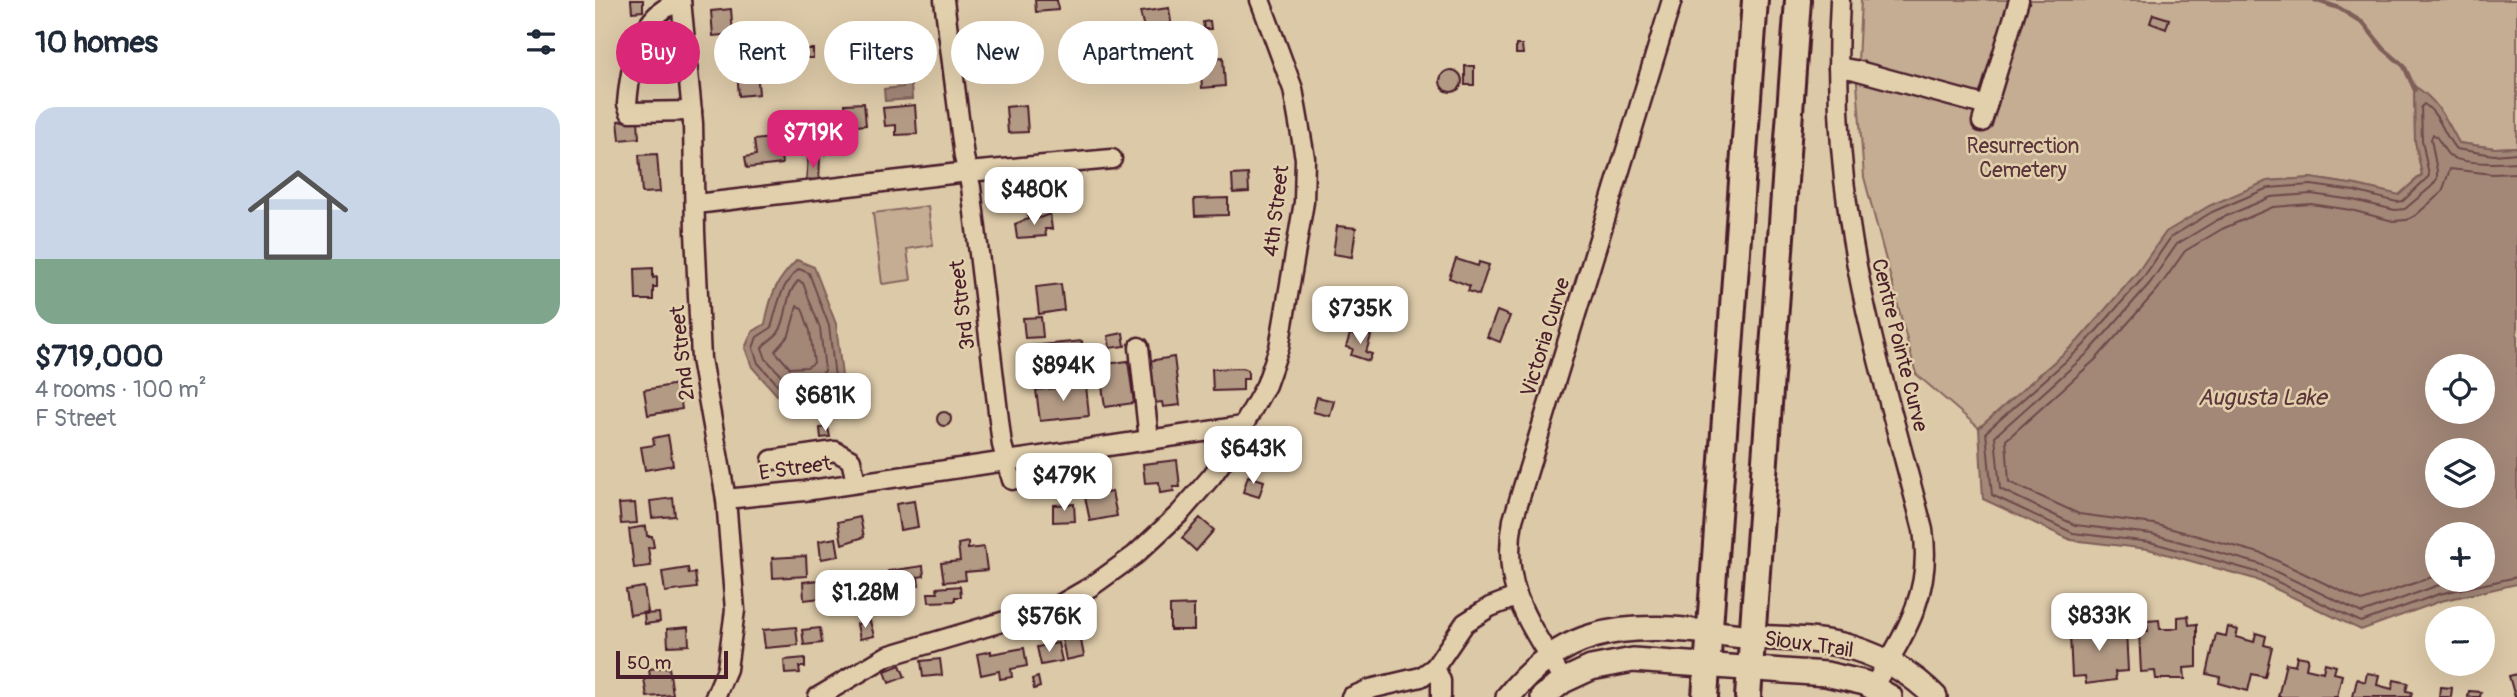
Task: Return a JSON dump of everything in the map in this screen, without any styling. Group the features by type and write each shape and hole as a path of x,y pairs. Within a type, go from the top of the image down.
{"highway":[{"path":"1705,697 1755,0"},
{"path":"1748,697 1798,0"}],"main road":[{"name":"Sioux Trail","path":"1508,697 1532,671 1550,657 1579,640 1620,630 1710,632 1838,644 1906,671 1935,697"},
{"name":"Sioux Trail","path":"1543,697 1563,681 1591,668 1616,662 1648,660 1826,674 1853,679 1881,692"}],"street":[{"name":"3rd Street","path":"944,0 1002,445 1012,480"},
{"name":"4th Street","path":"818,697 887,656 1059,605 1092,586 1135,555 1180,513 1212,477 1266,385 1279,348 1304,202 1305,158 1293,89 1260,0"},
{"name":"Victoria Curve","path":"1563,681 1526,620 1516,597 1509,560 1513,520 1672,0"},
{"name":"Centre Pointe Curve","path":"1840,0 1838,68 1841,156 1853,246 1866,309 1925,543 1924,581 1920,600 1888,662 1881,692"},
{"path":"1838,68 1854,69 1985,114 2019,0"},
{"path":"681,1 669,4 657,12 647,28 638,49 627,104 630,112 692,111"},
{"name":"2nd Street","path":"681,1 692,111 701,359 726,499 735,610 727,669 715,697"},
{"path":"696,204 968,172 1112,159"},
{"path":"1139,347 1149,440"},
{"name":"E Street","path":"726,499 804,491 1244,426"},
{"path":"772,460 835,451 851,460 856,482"},
{"path":"1351,697 1370,689 1421,677 1435,667 1465,623 1490,607 1516,597"},
{"path":"1435,667 1441,681 1441,697"}],"green space":[{"name":"Resurrection Cemetery","path":"1861,0 2517,0 2517,147 2495,148 2459,143 2435,104 2414,86 2415,141 2422,174 2399,195 2311,178 2267,181 2166,232 2137,273 2078,341 1979,428 1916,374 1864,177 1857,83"},
{"path":"928,206 933,245 907,249 911,280 882,284 873,213"}],"water":[{"path":"904,84 911,84 912,99 885,101 884,89 903,87"},
{"name":"Augusta Lake","path":"2414,86 2435,104 2459,143 2495,148 2517,147 2517,584 2495,589 2495,522 2425,522 2425,592 2481,592 2425,606 2361,630 2255,579 2148,549 2071,540 1983,499 1979,428 2078,341 2137,273 2166,232 2209,206 2267,181 2311,178 2399,195 2422,175 2415,141"},
{"path":"797,260 814,267 836,324 843,385 811,394 777,395 752,367 745,348 752,332 765,324 775,289"}],"building":[{"path":"631,0 643,0 643,11 632,12"},
{"path":"1035,0 1057,0 1058,10 1036,12"},
{"path":"1169,8 1171,21 1142,21 1140,12"},
{"path":"731,9 732,21 714,21 714,36 713,36 711,11"},
{"path":"2153,14 2169,19 2166,29 2150,23"},
{"path":"1516,45 1522,45 1523,54 1516,54"},
{"path":"1218,57 1223,57 1225,86 1202,88 1202,84 1218,84"},
{"path":"1465,66 1474,66 1474,85 1465,85"},
{"path":"1451,70 1459,73 1462,81 1459,89 1451,92 1443,89 1440,81 1443,73"},
{"path":"738,84 758,84 759,94 739,96"},
{"path":"864,103 866,125 847,127 845,104"},
{"path":"915,105 917,134 896,135 896,125 885,126 883,108"},
{"path":"1026,105 1028,132 1008,133 1006,107"},
{"path":"638,119 639,138 620,140 618,121"},
{"path":"779,137 782,164 747,168 745,157 756,155 754,140"},
{"path":"825,137 825,154 806,155 805,138"},
{"path":"657,154 660,192 642,193 639,155"},
{"path":"808,156 820,157 819,183 806,182"},
{"path":"1248,174 1249,192 1233,193 1232,175"},
{"path":"1228,198 1228,215 1195,216 1194,199"},
{"path":"1050,214 1052,229 1045,229 1046,236 1017,238 1015,224 1028,219 1028,216 1036,215 1036,219"},
{"path":"1337,226 1356,228 1352,257 1333,254"},
{"path":"1456,259 1478,266 1479,262 1489,265 1479,295 1468,291 1470,286 1449,278"},
{"path":"653,268 657,287 653,287 653,300 636,300 635,269"},
{"path":"1061,284 1064,310 1039,314 1036,287"},
{"path":"1497,311 1510,316 1500,342 1487,337"},
{"path":"1041,317 1043,337 1025,338 1023,318"},
{"path":"1358,331 1371,336 1366,352 1372,354 1369,361 1351,355 1353,349 1346,347 1350,334 1357,336"},
{"path":"1123,333 1125,346 1110,348 1108,336"},
{"path":"1082,341 1084,361 1033,367 1031,346"},
{"path":"1174,357 1180,405 1163,407 1162,402 1154,403 1148,361"},
{"path":"1128,361 1134,403 1105,407 1099,365"},
{"path":"1212,369 1248,370 1248,379 1243,379 1243,390 1213,391"},
{"path":"678,384 682,409 648,415 644,390"},
{"path":"1086,385 1089,416 1040,421 1036,390"},
{"path":"1317,397 1334,401 1330,416 1313,412"},
{"path":"941,412 947,412 951,419 947,426 941,426 937,422 937,416"},
{"path":"828,427 830,437 821,438 820,428"},
{"path":"668,435 673,465 645,470 641,447 654,445 653,438"},
{"path":"1177,460 1180,487 1173,487 1174,491 1160,493 1159,482 1145,483 1143,464"},
{"path":"1248,476 1264,481 1259,497 1243,492"},
{"path":"1112,492 1117,516 1090,521 1085,497"},
{"path":"673,498 675,516 652,518 650,501"},
{"path":"914,501 918,527 900,530 896,504"},
{"path":"635,503 637,523 621,524 619,504"},
{"path":"1074,504 1075,521 1053,522 1053,505"},
{"path":"860,517 864,537 842,544 838,522"},
{"path":"1200,518 1214,530 1196,551 1182,538"},
{"path":"646,526 647,536 652,536 654,547 648,548 651,566 634,568 629,529"},
{"path":"836,538 839,556 821,559 819,541"},
{"path":"968,542 968,549 984,547 987,570 965,572 966,580 944,582 941,563 960,561 958,544"},
{"path":"806,556 807,576 773,578 772,558"},
{"path":"923,566 924,576 918,577 919,586 891,590 888,571"},
{"path":"688,568 689,574 695,573 697,588 665,592 662,572"},
{"path":"820,580 821,598 804,600 803,582"},
{"path":"960,586 961,597 955,597 955,601 929,602 928,593 938,593 937,588"},
{"path":"644,587 648,612 630,615 626,590"},
{"path":"1194,605 1194,630 1170,630 1170,606"},
{"path":"659,613 660,622 645,624 644,614"},
{"path":"2188,616 2189,625 2197,624 2197,667 2184,668 2185,679 2156,679 2155,671 2141,672 2139,631 2148,631 2147,621 2159,620 2160,629 2171,629 2178,628 2178,617"},
{"path":"2106,620 2118,620 2118,631 2126,630 2128,671 2115,672 2116,680 2086,684 2085,676 2072,677 2070,635 2078,633 2078,622 2088,622 2089,636 2106,632"},
{"path":"870,621 874,636 860,639 857,624"},
{"path":"688,627 689,645 668,646 667,629"},
{"path":"796,627 798,645 765,648 763,630"},
{"path":"2228,627 2238,630 2236,637 2254,642 2256,633 2266,636 2264,645 2272,647 2265,677 2252,674 2248,691 2219,683 2220,677 2207,674 2216,634 2226,636"},
{"path":"820,628 822,643 804,645 802,630"},
{"path":"1079,630 1084,656 1066,660 1061,634"},
{"path":"1058,643 1062,661 1041,665 1037,647"},
{"path":"1024,648 1027,666 1011,669 1012,677 1000,679 999,671 981,675 977,654"},
{"path":"2297,656 2308,658 2306,668 2323,672 2325,663 2336,666 2334,673 2342,675 2337,697 2278,697 2286,663 2295,665"},
{"path":"805,658 805,667 799,667 800,673 785,674 784,660"},
{"path":"940,659 942,675 923,677 921,661"},
{"path":"900,665 905,677 889,683 885,671"},
{"path":"669,667 673,695 647,697 644,679 650,678 649,669"},
{"path":"2367,673 2379,675 2377,685 2392,689 2394,680 2408,683 2406,691 2412,692 2411,697 2353,697 2357,679 2365,682"},
{"path":"2517,674 2517,697 2515,697 2509,676"},
{"path":"1038,677 1040,687 1034,689 1032,679"},
{"path":"2440,687 2452,688 2451,697 2439,697"},
{"path":"2469,691 2481,692 2480,697 2468,697"}],"waterway":[{"path":"2315,0 2339,8 2363,23 2384,49 2404,66 2415,90"}]}
